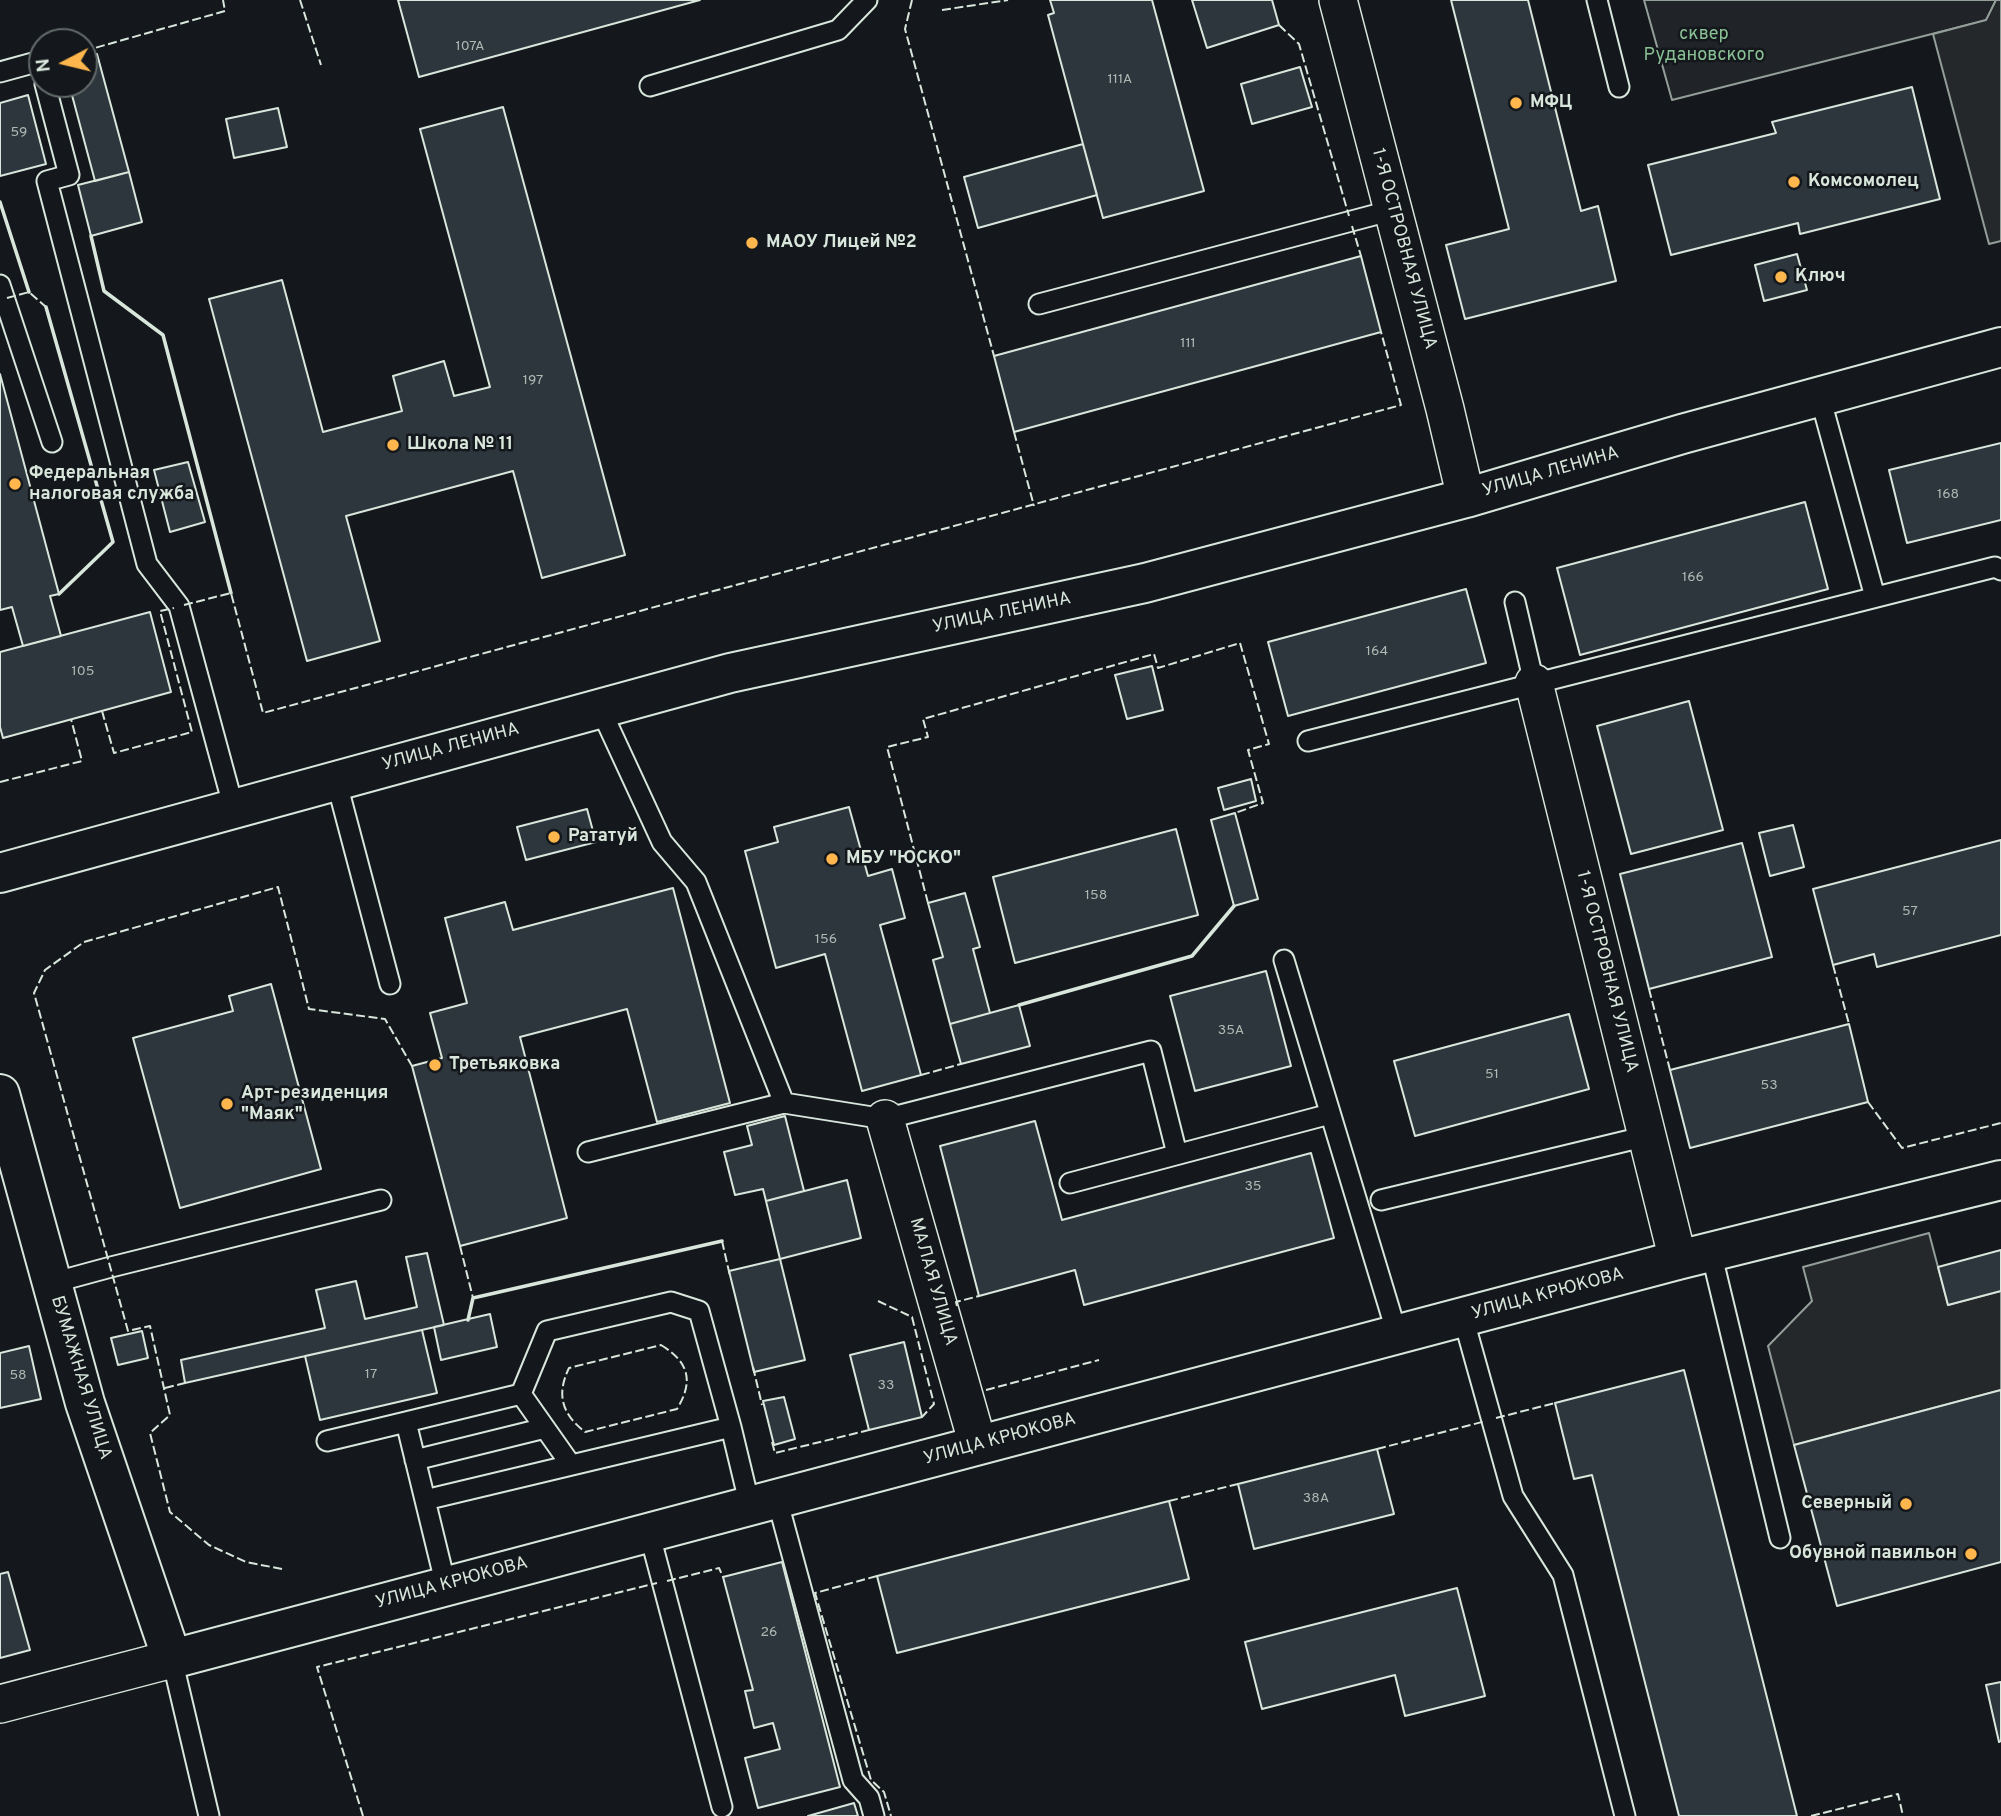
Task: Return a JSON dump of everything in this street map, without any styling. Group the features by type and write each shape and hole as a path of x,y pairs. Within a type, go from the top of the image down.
{"street":[{"name":"1-Я ОСТРОВНАЯ УЛИЦА","path":"1338,0 1445,410 1465,498"},
{"name":"УЛИЦА ЛЕНИНА","path":"0,873 730,673 1145,583 1465,498 2001,347"},
{"name":"1-Я ОСТРОВНАЯ УЛИЦА","path":"1534,683 1647,1136 1694,1256"},
{"name":"БУМАЖНАЯ УЛИЦА","path":"0,1094 85,1403 172,1659"},
{"name":"МАЛАЯ УЛИЦА","path":"885,1119 978,1445"},
{"name":"УЛИЦА КРЮКОВА","path":"0,1704 1694,1256 2001,1180"}],"lane":[{"path":"650,86 838,30 867,0"},
{"path":"1597,0 1619,87"},
{"path":"0,72 28,64"},
{"path":"50,98 69,175 47,181 147,564 179,606 234,809"},
{"path":"1039,304 1393,210"},
{"path":"0,285 52,442"},
{"path":"1820,397 1875,597"},
{"path":"1308,741 1995,567 2001,570"},
{"path":"1515,602 1534,683"},
{"path":"600,708 662,842 695,882 784,1103"},
{"path":"336,780 390,984"},
{"path":"1283,960 1397,1335"},
{"path":"588,1152 784,1103 885,1119 1151,1051 1177,1154"},
{"path":"1070,1182 1330,1114"},
{"path":"1381,1200 1647,1136"},
{"path":"52,1283 381,1200"},
{"path":"1694,1256 1780,1538"},
{"path":"521,1394 547,1331 671,1302 699,1311 731,1427 763,1502 853,1780 869,1798 874,1816"},
{"path":"1463,1317 1513,1496 1563,1575 1625,1816"},
{"path":"327,1441 521,1394"},
{"path":"521,1394 571,1465"},
{"path":"406,1422 446,1586"},
{"path":"425,1500 731,1427"},
{"path":"415,1460 545,1428"},
{"path":"649,1532 722,1807"},
{"path":"172,1659 209,1816"}],"green space":[{"name":"сквер Рудановского","path":"1644,0 1996,0 1987,20 1672,100"}],"shaded area":[{"path":"1996,0 2001,0 2001,241 1989,244 1933,34 1986,20"},
{"path":"1929,1233 1948,1305 2001,1291 2001,1390 1794,1445 1768,1346 1812,1301 1803,1267"}],"building":[{"path":"398,0 700,0 419,77"},
{"path":"1050,0 1152,0 1204,191 1103,218 1048,15 1054,13"},
{"path":"1192,0 1272,0 1279,25 1207,48"},
{"name":"МФЦ","path":"1451,0 1528,0 1581,211 1598,206 1616,281 1465,319 1446,245 1509,229"},
{"path":"98,58 129,172 95,181 73,98 98,98"},
{"path":"1300,67 1312,107 1252,124 1241,84"},
{"name":"Комсомолец","path":"1912,87 1940,199 1800,234 1798,223 1671,255 1648,165 1776,133 1772,122"},
{"path":"28,95 46,164 0,176 0,103"},
{"path":"503,107 625,555 542,578 513,471 346,516 380,641 307,661 209,299 282,280 323,432 402,411 393,376 444,361 454,396 490,387 420,129"},
{"path":"278,108 287,147 234,158 226,119"},
{"path":"1083,144 1097,195 978,228 964,177"},
{"path":"129,172 142,222 91,236 78,185"},
{"name":"Ключ","path":"1797,254 1807,290 1764,301 1755,265"},
{"path":"1361,256 1381,332 1014,432 994,356"},
{"name":"Федеральная налоговая служба","path":"0,374 59,594 50,596 61,636 23,646 12,607 0,610"},
{"path":"2001,443 2001,520 1907,543 1889,470"},
{"path":"188,462 205,522 170,532 154,470"},
{"path":"1805,502 1828,589 1580,655 1557,568"},
{"path":"1466,589 1486,663 1288,716 1268,642"},
{"path":"150,612 171,692 3,738 0,727 0,652"},
{"path":"1152,666 1163,710 1127,719 1115,675"},
{"path":"1689,701 1723,830 1631,854 1597,726"},
{"path":"1251,779 1256,801 1224,810 1218,788"},
{"name":"МБУ \"ЮСКО\"","path":"849,807 868,876 892,869 905,918 880,925 921,1075 862,1091 825,954 776,968 745,851 778,842 774,827"},
{"path":"587,809 596,842 526,860 517,827"},
{"path":"1235,813 1258,899 1234,906 1211,820"},
{"path":"1793,825 1804,867 1770,876 1759,833"},
{"path":"1176,829 1198,915 1015,963 993,877"},
{"path":"2001,840 2001,935 1877,967 1874,954 1833,965 1813,889"},
{"path":"1742,843 1772,957 1649,989 1620,874"},
{"path":"673,888 730,1103 657,1122 627,1009 520,1037 567,1218 460,1246 412,1066 442,1058 430,1013 467,1003 445,918 505,902 513,930"},
{"path":"965,893 980,947 973,949 990,1013 950,1024 933,960 943,957 928,903"},
{"path":"1266,971 1291,1066 1195,1091 1170,996"},
{"name":"Арт-резиденция \"Маяк\"","path":"271,984 321,1169 180,1208 133,1038 233,1011 229,996"},
{"path":"1019,1005 1030,1046 961,1064 950,1024"},
{"path":"1569,1014 1589,1089 1415,1136 1394,1061"},
{"path":"1849,1024 1868,1102 1690,1148 1670,1070"},
{"path":"785,1116 804,1191 766,1201 763,1189 735,1195 724,1152 752,1145 747,1126"},
{"path":"1035,1121 1062,1220 1311,1153 1334,1238 1084,1305 1075,1270 979,1296 940,1146"},
{"path":"847,1180 861,1238 780,1259 766,1201"},
{"path":"2001,1250 2001,1291 1948,1305 1938,1267"},
{"path":"427,1253 444,1325 185,1383 181,1360 325,1328 316,1290 356,1281 365,1319 417,1307 406,1257"},
{"path":"780,1259 805,1360 754,1372 729,1271"},
{"path":"490,1314 497,1347 441,1360 434,1327"},
{"path":"422,1330 437,1393 320,1420 305,1356"},
{"path":"142,1331 148,1358 118,1365 111,1338"},
{"path":"904,1342 922,1417 869,1430 850,1355"},
{"path":"29,1346 41,1399 0,1408 0,1353"},
{"path":"1684,1370 1797,1816 1679,1816 1592,1475 1574,1479 1555,1403"},
{"name":"Северный","path":"2001,1390 2001,1562 1837,1606 1794,1445"},
{"path":"784,1397 795,1439 774,1445 763,1401"},
{"path":"1377,1449 1394,1514 1254,1549 1238,1484"},
{"path":"1169,1501 1189,1579 897,1653 877,1576"},
{"path":"782,1562 840,1787 758,1808 745,1758 780,1749 773,1723 754,1728 745,1691 753,1690 723,1577"},
{"path":"8,1572 30,1650 0,1658 0,1574"},
{"path":"1457,1588 1485,1696 1405,1716 1395,1675 1262,1709 1245,1642"},
{"path":"2001,1682 2001,1741 1999,1742 1986,1685"},
{"path":"854,1803 858,1816 808,1816"}],"fence":[{"path":"98,47 225,11 223,0"},
{"path":"300,0 321,65"},
{"path":"912,0 905,29 994,356"},
{"path":"942,10 1008,0"},
{"path":"1279,25 1299,44 1349,216"},
{"path":"1352,226 1361,256"},
{"path":"7,298 29,292 46,307"},
{"path":"184,605 231,593 263,713 1401,405 1381,332"},
{"path":"1014,432 1034,506"},
{"path":"102,711 114,753 192,732 160,611 174,608"},
{"path":"928,903 887,747 928,737 923,719 1154,654 1158,668 1240,643 1269,744 1248,750 1263,803 1235,813"},
{"path":"0,782 82,761 71,719"},
{"path":"282,1569 246,1562 209,1545 170,1512 150,1433 170,1415 150,1326 128,1331 34,993 45,970 84,942 278,887 309,1009 385,1019 412,1066"},
{"path":"1833,965 1849,1024"},
{"path":"1649,989 1670,1070"},
{"path":"921,1075 961,1064"},
{"path":"1868,1102 1902,1148 2001,1123"},
{"path":"722,1241 730,1276"},
{"path":"460,1246 473,1298"},
{"path":"957,1306 956,1302 979,1296"},
{"path":"878,1301 912,1317 934,1404 922,1417"},
{"path":"661,1345 678,1358 686,1373 686,1390 677,1409 585,1432 577,1425 566,1411 562,1395 569,1368 661,1345"},
{"path":"986,1390 1099,1360"},
{"path":"753,1367 762,1405"},
{"path":"165,1388 185,1383"},
{"path":"1496,1418 1555,1403"},
{"path":"1377,1449 1486,1421"},
{"path":"772,1442 775,1453 869,1430"},
{"path":"1169,1501 1238,1484"},
{"path":"667,1581 719,1568 723,1577"},
{"path":"877,1576 815,1593 871,1780 884,1792 891,1816"},
{"path":"363,1816 317,1667 657,1583"},
{"path":"1811,1816 1898,1794 1903,1816"}],"wall":[{"path":"0,202 29,292"},
{"path":"91,236 104,291 163,335 231,593"},
{"path":"46,307 113,542 59,594"},
{"path":"1019,1005 1192,956 1234,906"},
{"path":"468,1320 473,1298 722,1241"}],"place":[{"name":"МФЦ","path":"1516,103"},
{"name":"Комсомолец","path":"1794,182"},
{"name":"МАОУ Лицей №2","path":"752,243"},
{"name":"Ключ","path":"1781,277"},
{"name":"Школа № 11","path":"393,445"},
{"name":"Федеральная налоговая служба","path":"15,484"},
{"name":"Рататуй","path":"554,837"},
{"name":"МБУ \"ЮСКО\"","path":"832,859"},
{"name":"Третьяковка","path":"435,1065"},
{"name":"Арт-резиденция \"Маяк\"","path":"227,1104"},
{"name":"Северный","path":"1906,1504"},
{"name":"Обувной павильон","path":"1971,1554"}]}
